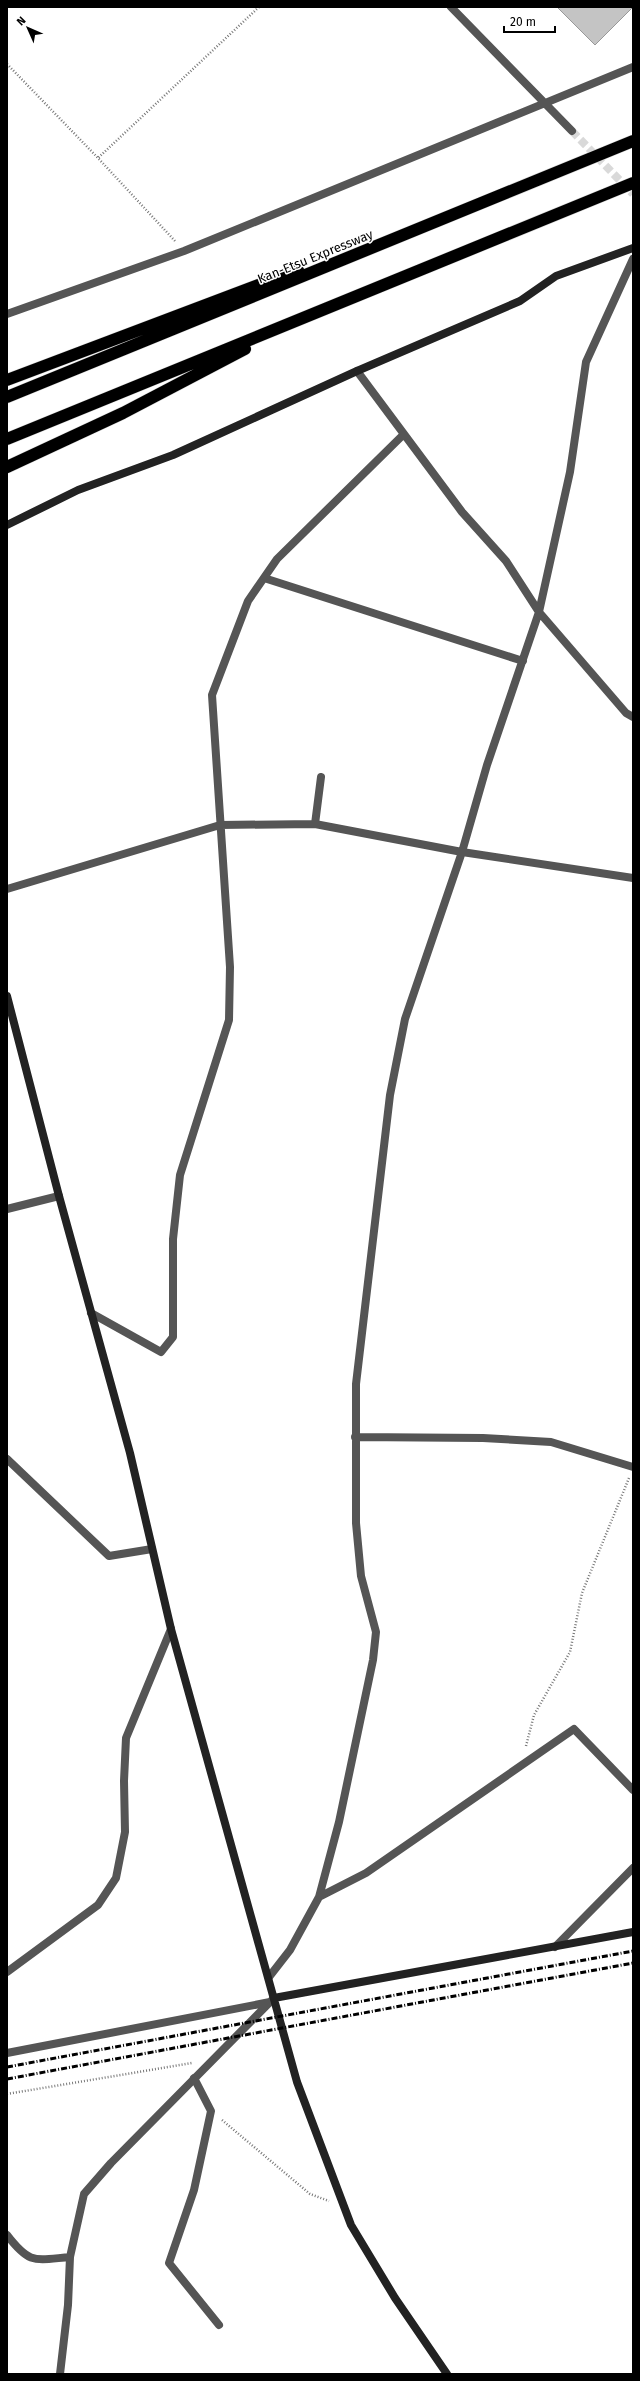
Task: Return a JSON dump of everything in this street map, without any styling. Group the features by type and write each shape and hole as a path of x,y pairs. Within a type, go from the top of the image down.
{"highway":[{"name":"Kan-Etsu Expressway","path":"7,397 633,141"},
{"path":"7,439 633,183"},
{"path":"7,380 277,277 382,244"},
{"path":"7,467 123,413 312,314"}],"street":[{"path":"451,7 572,131"},
{"path":"7,314 184,251 633,67"},
{"path":"7,525 78,490 173,455 358,371 520,301 556,276 633,248"},
{"path":"269,1977 290,1950 319,1897 341,1814 373,1660 376,1632 361,1576 356,1523 356,1384 390,1095 406,1019 462,852 486,765 540,612 570,472 586,362 633,259"},
{"path":"358,371 462,512 506,561 540,612 626,713 633,717"},
{"path":"91,1313 161,1352 173,1337 173,1239 180,1175 229,1020 230,966 212,695 248,601 277,559 404,434"},
{"path":"264,578 523,661"},
{"path":"315,824 322,777"},
{"path":"7,889 220,825 315,824 462,852 633,878"},
{"path":"7,996 59,1196 130,1453 171,1629 269,1977 272,2000 297,2082 351,2225 395,2298 447,2374"},
{"path":"7,1209 59,1196"},
{"path":"355,1437 483,1438 551,1442 633,1467"},
{"path":"7,1460 109,1556 152,1549"},
{"path":"7,1972 98,1905 116,1878 125,1832 124,1781 126,1738 171,1629"},
{"path":"319,1897 366,1873 574,1729 633,1790"},
{"path":"555,1946 633,1868"},
{"path":"7,2053 272,2000 633,1932"},
{"path":"60,2374 68,2305 70,2258 84,2194 194,2078 272,2000"},
{"path":"194,2078 211,2111 194,2190 169,2263 219,2325"},
{"path":"7,2235 19,2250 34,2260 70,2258"}],"path":[{"path":"98,158 259,7"},
{"path":"7,64 98,158 184,251"},
{"path":"521,1766 534,1715 570,1652 582,1593 630,1476"},
{"path":"7,2094 214,2059"},
{"path":"211,2111 310,2194 343,2206"}],"building":[{"path":"557,7 633,7 595,45"}],"tunnel":[{"path":"572,131 633,194"}],"railway":[{"path":"7,2067 633,1951"},
{"path":"7,2079 633,1963"}]}
